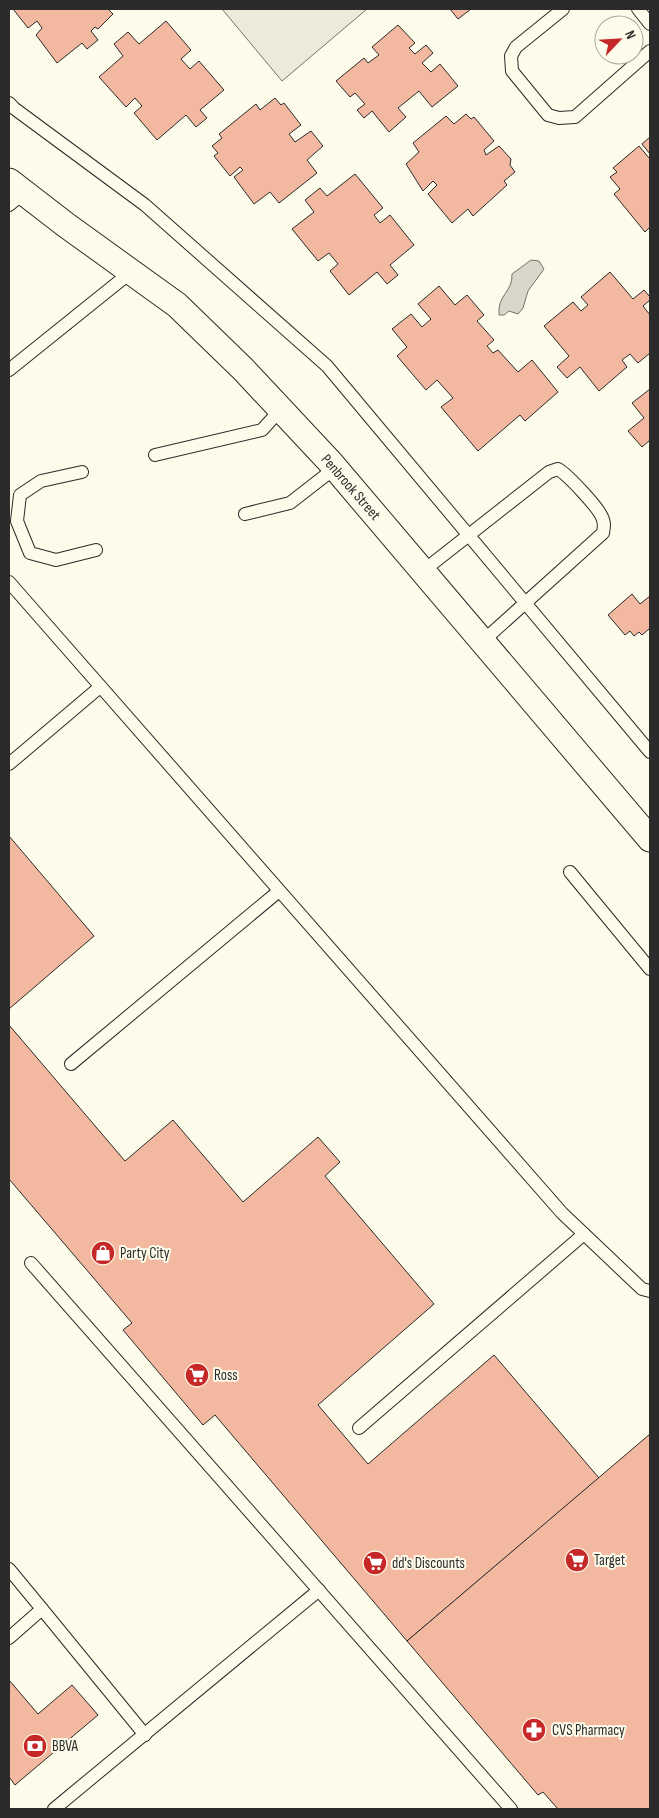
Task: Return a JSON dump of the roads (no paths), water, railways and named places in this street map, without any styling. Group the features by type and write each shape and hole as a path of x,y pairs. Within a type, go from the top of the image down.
{"street":[{"name":"Penbrook Street","path":"14,193 177,305 243,369 335,468 650,839"}],"lane":[{"path":"563,9 516,47 511,56 512,71 548,115 559,118 575,117 650,52"},
{"path":"638,9 650,24"},
{"path":"9,103 145,205 327,366 650,752"},
{"path":"9,370 131,272"},
{"path":"155,455 262,430 281,409"},
{"path":"245,514 290,503 335,468"},
{"path":"422,571 549,472 558,469 567,475 602,516 605,526 603,533 482,641"},
{"path":"82,472 41,481 20,495 17,521 30,553 56,560 96,550"},
{"path":"9,582 562,1213 642,1289 650,1291"},
{"path":"9,764 100,687"},
{"path":"570,872 650,969"},
{"path":"71,1064 279,891"},
{"path":"359,1428 584,1234"},
{"path":"31,1263 511,1809"},
{"path":"9,1569 145,1735"},
{"path":"54,1809 319,1590"},
{"path":"9,1638 42,1609"}],"place":[{"name":"Party City","path":"103,1253"},
{"name":"Ross","path":"197,1375"},
{"name":"Target","path":"577,1560"},
{"name":"dd's Discounts","path":"375,1563"},
{"name":"CVS Pharmacy","path":"534,1730"},
{"name":"BBVA","path":"35,1746"}]}
